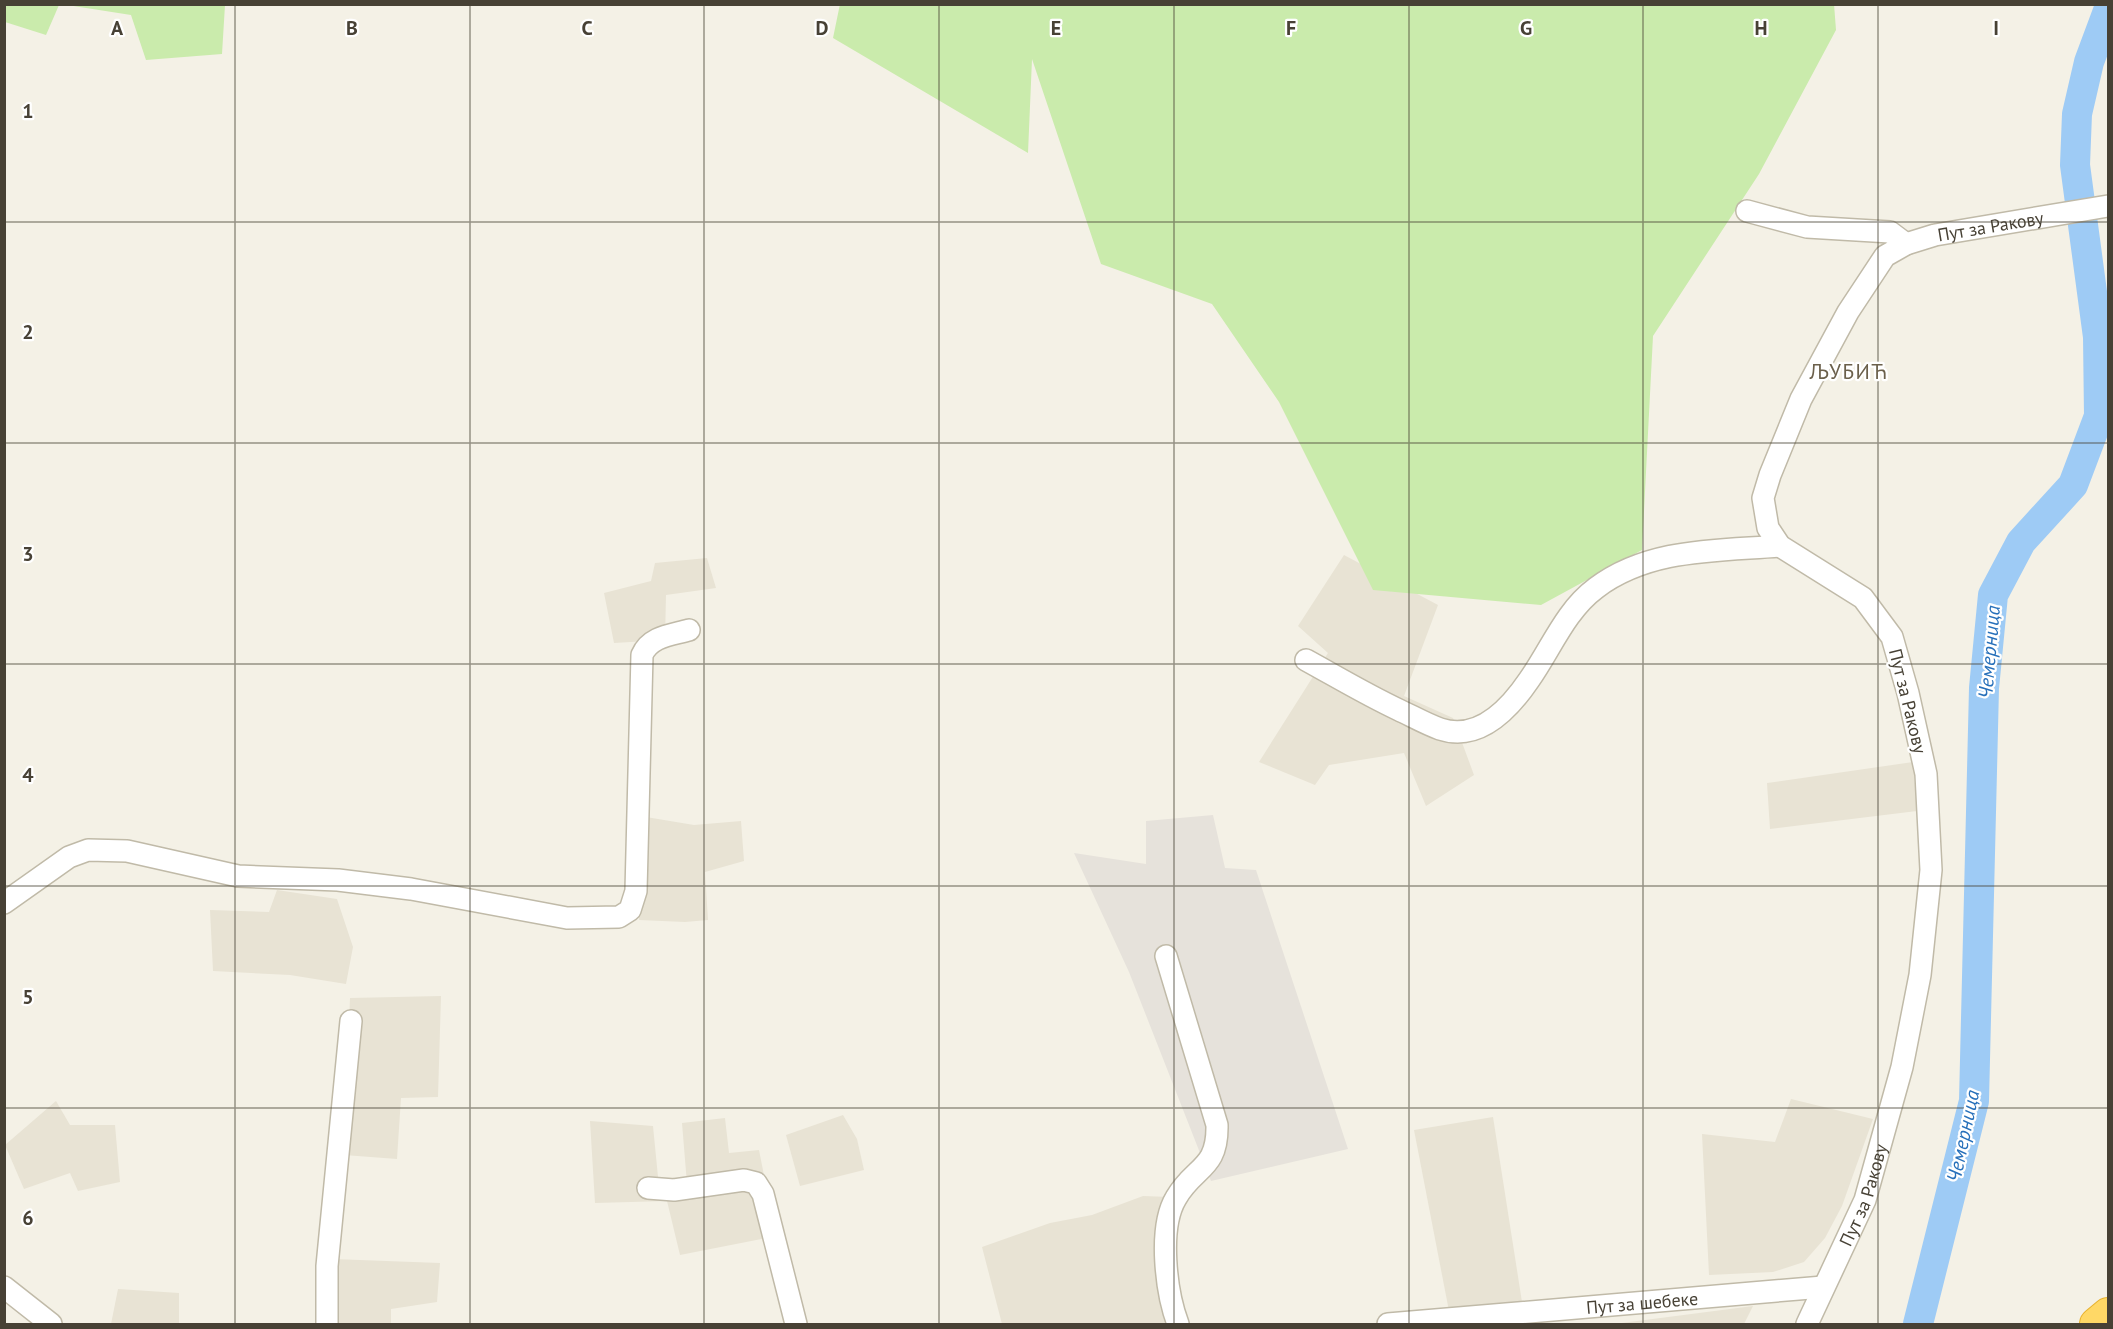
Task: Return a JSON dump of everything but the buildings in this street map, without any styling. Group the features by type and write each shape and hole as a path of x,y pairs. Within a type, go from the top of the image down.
{"highway":[{"path":"2096,1324 2109,1314"}],"street":[{"name":"Пут за Ракову","path":"1807,1324 1865,1200 1902,1067 1920,975 1931,870 1926,774 1908,693 1892,637 1863,598 1780,546 1768,528 1763,498 1801,399 1848,312 1884,256 1906,244 1935,235 2109,206"},
{"path":"1747,210 1807,227 1890,232 1906,244"},
{"path":"1306,660 1432,726 1453,731 1474,729 1491,721 1505,710 1529,679 1555,636 1584,597 1613,577 1649,561 1670,555 1780,546"},
{"path":"4,903 69,857 88,850 127,851 238,876 338,880 411,889 567,918 619,917 630,910 636,891 642,655 649,643 656,639 689,630"},
{"path":"1166,956 1209,1096 1217,1135 1210,1162 1182,1189 1166,1223 1169,1288 1178,1324"},
{"path":"327,1324 327,1266 351,1022"},
{"path":"648,1188 662,1191 744,1179 756,1183 762,1194 796,1324"},
{"path":"4,1287 51,1324"},
{"name":"Пут за шебеке","path":"1388,1324 1823,1287"}],"shaded area":[{"path":"1344,555 1438,605 1404,696 1453,718 1474,775 1426,806 1404,753 1329,765 1315,785 1259,762 1328,653 1298,626"},
{"path":"707,558 716,588 666,595 665,640 614,643 604,593 651,581 655,563"},
{"path":"1913,762 1917,811 1770,829 1767,783"},
{"path":"1213,815 1225,868 1256,870 1348,1149 1211,1181 1129,972 1074,853 1146,864 1146,821"},
{"path":"640,816 694,825 741,821 744,861 705,872 708,920 685,922 639,920"},
{"path":"277,890 337,899 353,947 346,984 290,975 213,971 210,910 269,912"},
{"path":"441,996 438,1097 401,1098 397,1159 344,1155 350,998"},
{"path":"1791,1099 1873,1119 1842,1206 1825,1238 1804,1262 1773,1272 1709,1275 1702,1134 1775,1142"},
{"path":"56,1101 70,1125 115,1125 120,1182 78,1191 70,1173 24,1189 5,1145"},
{"path":"843,1115 857,1139 864,1170 800,1186 786,1135"},
{"path":"1493,1117 1522,1302 1449,1311 1414,1130"},
{"path":"725,1118 729,1153 759,1150 776,1236 680,1255 667,1201 595,1203 590,1121 653,1126 659,1187 687,1184 682,1123"},
{"path":"1143,1196 1170,1197 1177,1324 1002,1324 982,1247 1050,1223 1092,1215"},
{"path":"333,1259 440,1263 437,1302 391,1309 391,1324 327,1324"},
{"path":"118,1289 179,1293 179,1324 111,1324"},
{"path":"1753,1306 1744,1324 1614,1324"}],"green space":[{"path":"840,4 1834,4 1836,30 1759,174 1653,336 1642,550 1541,605 1373,590 1279,402 1212,304 1101,264 1032,59 1028,153 833,38"},
{"path":"4,5 59,5 46,35 5,22"},
{"path":"67,5 225,5 222,54 146,60 131,15"}],"waterway":[{"name":"Чемерница","path":"1918,1324 1974,1101 1984,688 1993,595 2021,542 2073,485 2099,416 2098,337 2075,165 2077,114 2089,62 2108,11"}],"district":[{"name":"ЉУБИЋ","path":"1849,371"}]}
